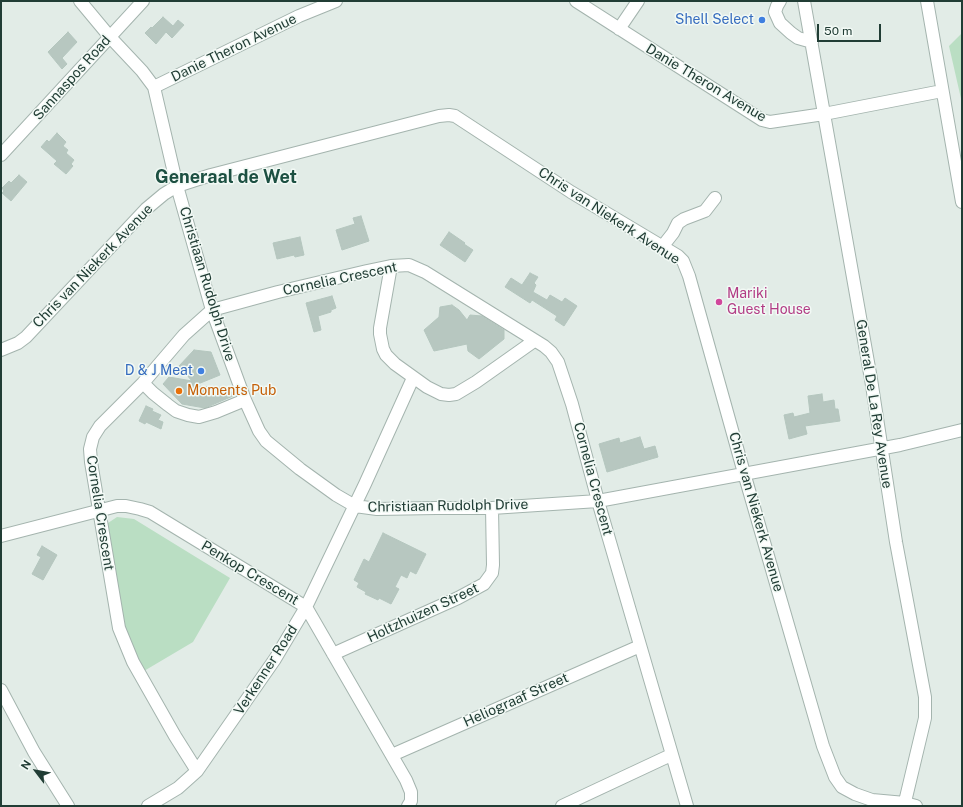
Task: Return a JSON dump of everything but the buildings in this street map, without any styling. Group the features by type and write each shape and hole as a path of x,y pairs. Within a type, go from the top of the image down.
{"street":[{"name":"Christiaan Rudolph Drive","path":"80,1 110,37 142,71 154,87 178,186 212,310 245,400 258,430 266,441 319,483 355,506 377,510 492,508 598,501 882,448 962,430"},
{"name":"Sannaspos Road","path":"1,155 143,1"},
{"name":"Danie Theron Avenue","path":"154,87 299,16 336,1"},
{"name":"Danie Theron Avenue","path":"576,1 762,120 770,122 824,114 942,91"},
{"path":"619,29 638,1"},
{"path":"780,1 776,6 775,12 780,23 798,38 812,42"},
{"name":"General De La Rey Avenue","path":"804,1 871,378 896,542 926,703 925,718 908,805"},
{"path":"927,1 962,202"},
{"name":"Chris van Niekerk Avenue","path":"1,350 18,343 26,337 146,209 164,194 178,186 211,175 439,116 455,116 571,192 678,256 686,266 823,746 835,777 845,790 860,796 872,800 908,805"},
{"path":"662,247 678,223 684,219 706,211 715,198"},
{"name":"Cornelia Crescent","path":"197,771 175,736 130,657 122,640 116,618 91,462 91,442 100,426 143,382 184,335 212,310 278,292 391,266 409,265 419,268 551,352 558,362 572,404 598,501 687,806"},
{"path":"391,266 380,328 381,343 386,355 395,364 427,387 441,394 456,394 476,382 534,341"},
{"name":"Verkenner Road","path":"148,806 178,788 197,771 275,659 306,607 355,506 413,378"},
{"path":"143,382 168,406 176,411 199,417 216,412 245,400"},
{"name":"Penkop Crescent","path":"1,536 99,512 117,506 126,506 150,512 306,607 392,755 411,792 411,801 408,806"},
{"name":"Holtzhuizen Street","path":"333,654 458,598 484,584 492,573 493,565 492,508"},
{"name":"Heliograaf Street","path":"392,755 640,646"},
{"path":"1,690 34,752 68,806"},
{"path":"562,806 671,755"}],"green space":[{"path":"962,33 962,103 949,46"},
{"path":"117,517 134,519 230,578 193,642 144,671 122,633 104,532 108,523"}],"place":[{"name":"Shell Select","path":"762,20"},
{"name":"Mariki Guest House","path":"719,302"},
{"name":"D & J Meat","path":"201,371"},
{"name":"Moments Pub","path":"179,391"}],"district":[{"name":"Generaal de Wet","path":"226,177"}]}
